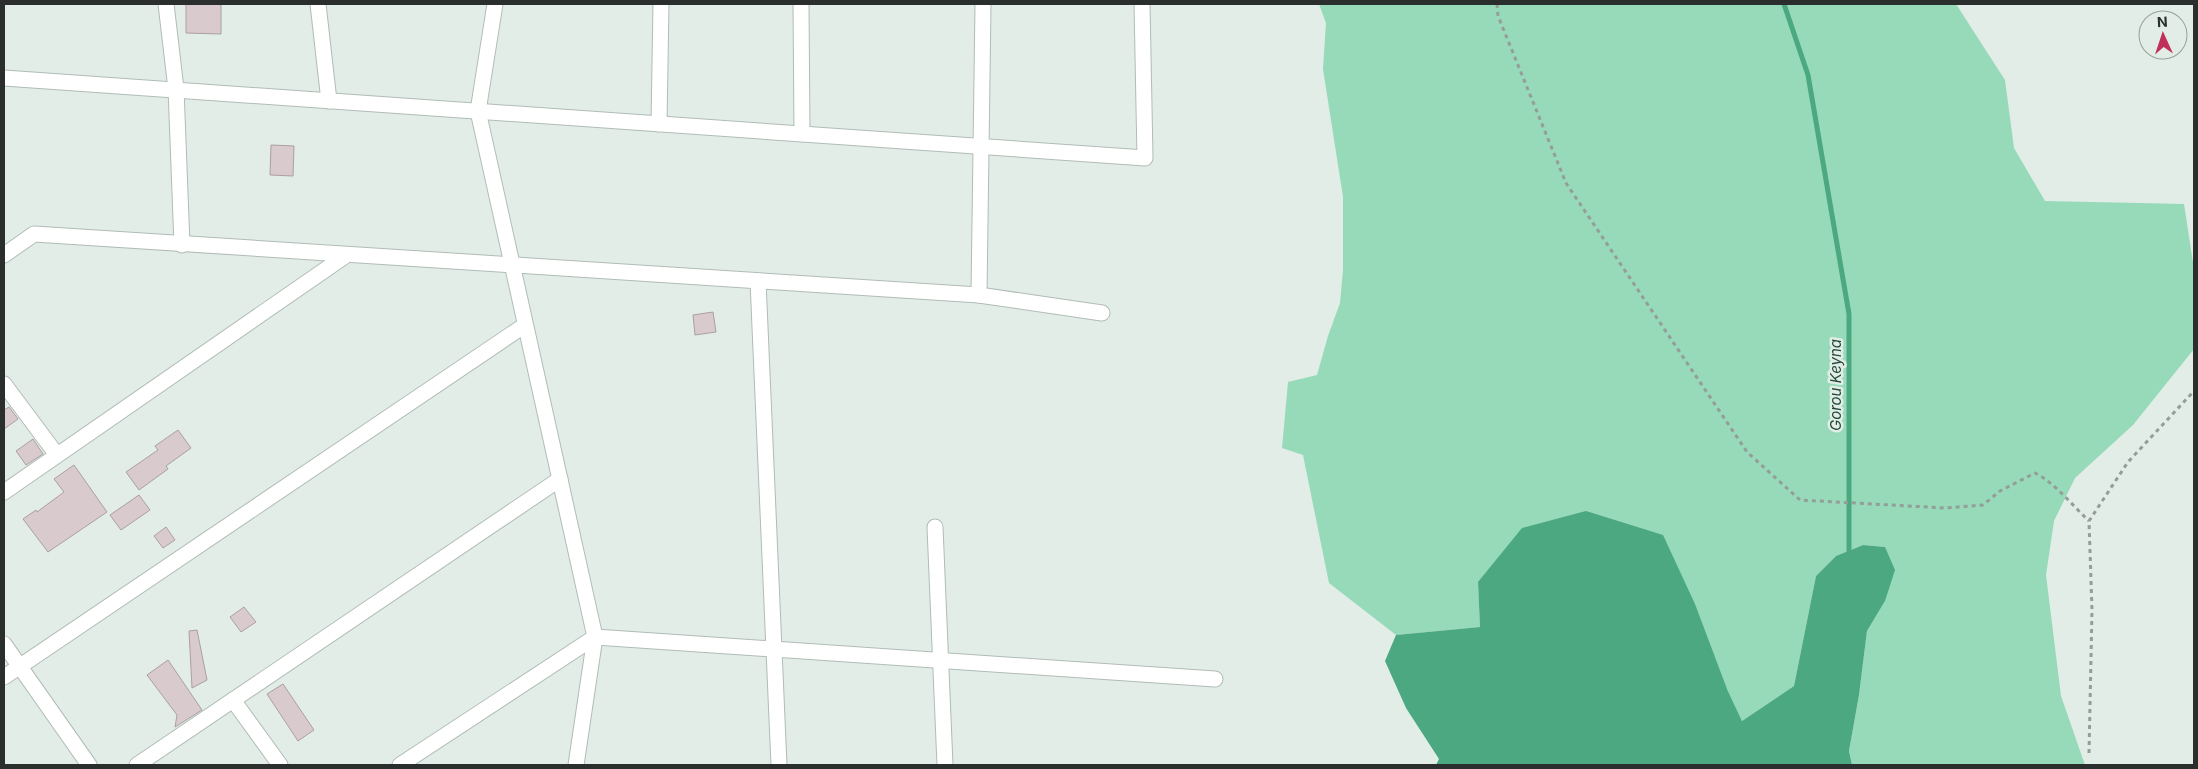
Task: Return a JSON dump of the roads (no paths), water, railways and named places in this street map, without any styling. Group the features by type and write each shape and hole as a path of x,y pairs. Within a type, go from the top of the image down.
{"street":[{"path":"166,4 176,89 182,245"},
{"path":"318,4 329,101"},
{"path":"495,4 478,112 595,637 576,765"},
{"path":"659,124 661,4"},
{"path":"801,4 802,134"},
{"path":"979,295 983,4"},
{"path":"4,78 1145,158 1142,4"},
{"path":"4,255 34,234 345,256 979,295 1102,313"},
{"path":"4,492 345,256"},
{"path":"758,281 779,765"},
{"path":"4,677 525,324"},
{"path":"4,384 57,456"},
{"path":"137,765 560,479"},
{"path":"935,527 945,765"},
{"path":"400,765 595,637 1214,679"},
{"path":"4,644 89,765"},
{"path":"233,700 280,765"}],"waterway":[{"name":"Gorou Keyna","path":"1784,4 1808,75 1849,314 1849,556"}]}
